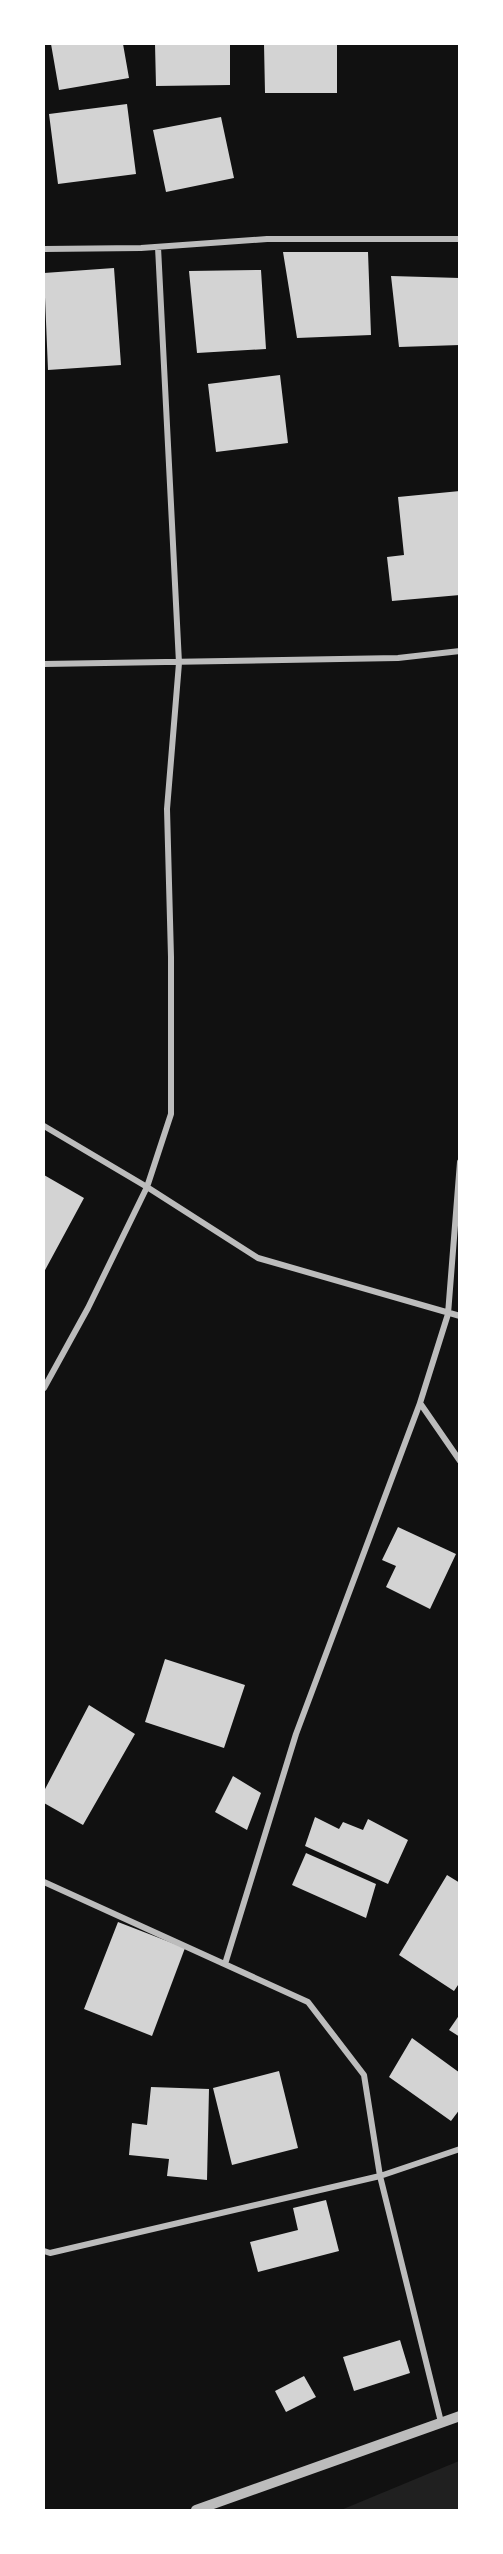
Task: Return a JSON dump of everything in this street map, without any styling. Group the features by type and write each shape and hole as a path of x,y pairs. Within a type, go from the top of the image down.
{"street":[{"path":"44,249 158,247 267,238 459,239"},
{"path":"44,1388 88,1308 147,1187 171,1114 171,957 167,809 179,663 158,247"},
{"path":"44,664 398,658 459,651"},
{"path":"44,1126 147,1187 258,1258 459,1316"},
{"path":"225,1964 296,1734 420,1403 448,1314 459,1162"},
{"path":"420,1403 459,1461"},
{"path":"44,1882 308,2002 364,2075 380,2176 441,2422"},
{"path":"44,2251 50,2253 380,2176 459,2149"},
{"path":"196,2511 459,2416"}],"shaded area":[{"path":"459,2461 459,2510 341,2510"}],"building":[{"path":"51,44 123,44 129,78 59,90"},
{"path":"155,44 230,44 230,85 156,86"},
{"path":"264,44 337,44 337,93 265,93"},
{"path":"127,104 136,174 58,184 49,114"},
{"path":"221,117 234,178 166,192 153,130"},
{"path":"283,252 368,252 371,335 297,338"},
{"path":"114,268 121,365 48,370 44,273"},
{"path":"261,270 266,349 197,353 189,271"},
{"path":"391,276 460,278 460,345 399,347"},
{"path":"280,375 288,443 216,452 208,384"},
{"path":"460,491 460,595 392,601 387,557 404,555 398,497"},
{"path":"44,1175 84,1198 44,1272"},
{"path":"398,1527 456,1554 430,1609 386,1587 396,1566 382,1560"},
{"path":"165,1659 245,1685 224,1748 145,1722"},
{"path":"89,1705 135,1734 83,1825 44,1803 44,1791"},
{"path":"233,1776 261,1793 247,1830 215,1812"},
{"path":"315,1817 339,1829 343,1822 363,1830 368,1819 408,1840 388,1884 305,1846"},
{"path":"306,1853 376,1884 366,1918 292,1885"},
{"path":"447,1875 460,1883 460,1982 454,1991 399,1955"},
{"path":"118,1922 185,1948 152,2036 84,2009"},
{"path":"460,2014 460,2037 449,2030"},
{"path":"412,2038 460,2073 460,2109 451,2121 389,2077"},
{"path":"279,2071 298,2148 232,2165 213,2088"},
{"path":"151,2087 209,2089 207,2180 167,2176 169,2159 129,2155 132,2123 147,2125"},
{"path":"326,2200 339,2251 258,2272 250,2242 298,2230 293,2208"},
{"path":"400,2340 410,2373 354,2391 343,2357"},
{"path":"304,2376 316,2397 286,2412 275,2391"}]}
